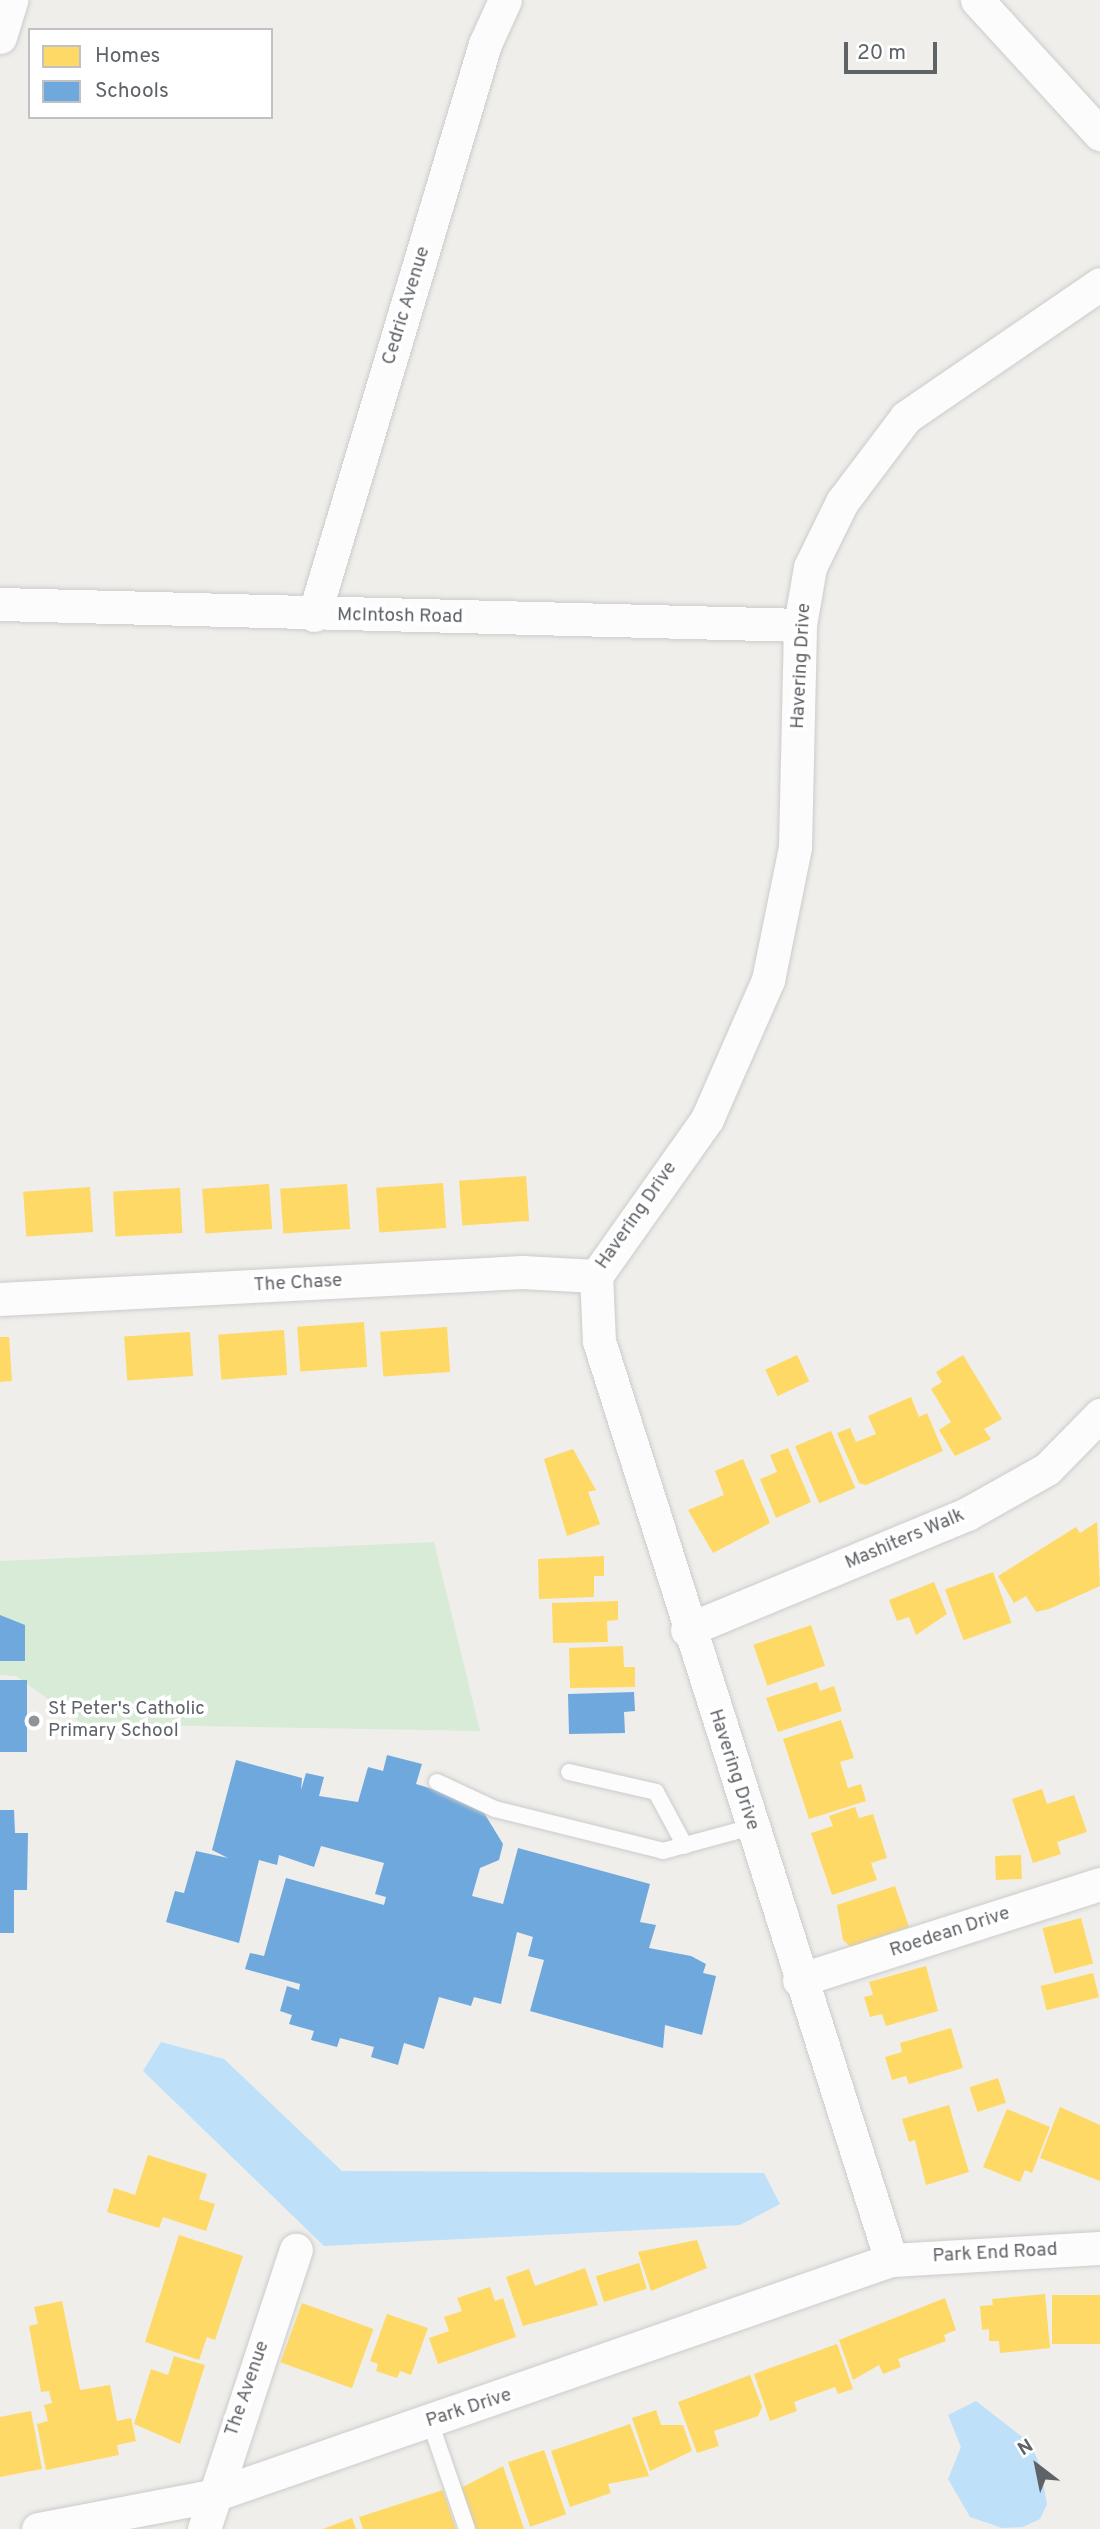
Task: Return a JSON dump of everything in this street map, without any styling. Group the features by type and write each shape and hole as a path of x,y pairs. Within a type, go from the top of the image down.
{"street":[{"path":"0,37 11,0"},
{"name":"Cedric Avenue","path":"314,615 485,44 505,0"},
{"path":"977,0 1100,134"},
{"name":"Havering Drive","path":"891,2260 687,1630 599,1341 596,1276 706,1119 768,979 795,847 800,625 810,567 842,502 906,416 1100,284"},
{"name":"McIntosh Road","path":"0,604 314,615 800,625"},
{"name":"The Chase","path":"0,1299 522,1272 596,1276"},
{"name":"Mashiters Walk","path":"687,1630 967,1514 1047,1469 1100,1415"},
{"name":"Roedean Drive","path":"799,1980 1100,1884"},
{"name":"Park End Road","path":"891,2260 1100,2248"},
{"name":"The Avenue","path":"204,2529 211,2496 296,2250"},
{"name":"Park Drive","path":"38,2529 211,2496 891,2260"}],"lane":[{"path":"569,1772 656,1792 685,1846"},
{"path":"437,1782 495,1809 663,1851 752,1827"},
{"path":"430,2422 467,2529"}],"green space":[{"path":"434,1542 480,1731 83,1724 16,1676 0,1675 0,1561"}],"water":[{"path":"161,2042 224,2059 342,2171 764,2173 780,2204 740,2225 324,2246 143,2071"},
{"path":"976,2401 1030,2443 1040,2465 1047,2504 1040,2519 1023,2527 1002,2528 970,2517 948,2479 961,2447 948,2415"}],"building: Homes":[{"path":"526,1176 529,1221 462,1226 459,1181"},
{"path":"443,1183 446,1228 379,1233 376,1188"},
{"path":"269,1184 272,1229 205,1234 202,1189"},
{"path":"347,1184 350,1229 283,1234 280,1189"},
{"path":"90,1187 93,1232 26,1237 23,1192"},
{"path":"180,1188 182,1233 115,1236 113,1192"},
{"path":"364,1322 367,1367 300,1372 297,1327"},
{"path":"447,1327 450,1372 383,1377 380,1332"},
{"path":"284,1330 287,1375 221,1379 218,1335"},
{"path":"190,1332 193,1376 127,1380 124,1337"},
{"path":"0,1337 9,1337 12,1381 0,1382"},
{"path":"797,1355 809,1381 778,1396 765,1370"},
{"path":"963,1355 1002,1419 984,1429 991,1439 955,1456 939,1430 951,1422 931,1389 942,1382 936,1372"},
{"path":"911,1397 919,1417 927,1413 943,1451 866,1485 859,1483 837,1433 850,1428 856,1442 876,1434 868,1416"},
{"path":"831,1431 855,1488 819,1503 795,1446"},
{"path":"788,1448 811,1502 776,1518 760,1479 777,1472 770,1455"},
{"path":"573,1449 596,1490 588,1492 600,1524 567,1536 544,1459"},
{"path":"743,1459 770,1523 713,1553 688,1510 724,1495 715,1471"},
{"path":"1097,1522 1100,1586 1049,1609 1036,1612 1026,1596 1014,1603 998,1576 1076,1527 1080,1533"},
{"path":"604,1556 604,1576 594,1576 594,1597 539,1599 538,1559"},
{"path":"993,1572 1011,1623 964,1640 945,1589"},
{"path":"934,1582 947,1614 916,1635 909,1617 897,1621 889,1600"},
{"path":"618,1601 618,1620 607,1621 608,1642 553,1643 552,1603"},
{"path":"811,1625 825,1666 767,1686 753,1645"},
{"path":"623,1646 624,1667 635,1667 635,1687 570,1688 569,1648"},
{"path":"817,1682 820,1691 834,1686 842,1711 778,1732 766,1698"},
{"path":"841,1720 854,1758 840,1762 848,1788 861,1784 866,1801 809,1819 783,1739"},
{"path":"1042,1789 1047,1804 1074,1795 1087,1832 1057,1842 1061,1854 1033,1863 1012,1799"},
{"path":"855,1807 859,1818 873,1814 887,1858 871,1863 877,1880 832,1895 811,1833 833,1826 829,1816"},
{"path":"1021,1855 1022,1879 996,1880 995,1856"},
{"path":"895,1886 909,1927 851,1947 843,1940 837,1905"},
{"path":"1081,1918 1093,1963 1055,1974 1042,1928"},
{"path":"926,1966 938,2011 886,2026 882,2014 870,2017 864,1997 873,1995 869,1982"},
{"path":"1093,1973 1099,1997 1047,2010 1041,1986"},
{"path":"951,2028 963,2068 909,2084 906,2076 892,2080 885,2057 902,2052 900,2043"},
{"path":"998,2078 1006,2103 978,2112 969,2087"},
{"path":"949,2105 969,2172 926,2185 915,2140 909,2142 902,2119"},
{"path":"1060,2107 1100,2125 1100,2181 1040,2158"},
{"path":"1007,2109 1050,2127 1032,2173 1025,2170 1020,2182 983,2167"},
{"path":"148,2155 207,2174 199,2199 215,2204 206,2231 163,2217 159,2228 107,2212 114,2188 135,2195"},
{"path":"179,2235 243,2256 215,2340 207,2337 199,2360 145,2342"},
{"path":"697,2240 707,2268 651,2291 638,2252"},
{"path":"639,2263 647,2289 604,2302 596,2276"},
{"path":"585,2268 598,2305 523,2326 506,2277 529,2269 535,2286"},
{"path":"490,2287 495,2301 503,2298 516,2337 438,2364 429,2338 449,2331 444,2317 462,2311 457,2298"},
{"path":"1045,2294 1050,2348 1000,2353 999,2341 989,2341 989,2329 982,2330 980,2306 993,2305 992,2299"},
{"path":"1052,2295 1100,2295 1100,2344 1052,2344"},
{"path":"945,2298 956,2330 944,2335 946,2341 898,2359 901,2367 883,2374 879,2365 853,2380 839,2340"},
{"path":"62,2301 80,2390 110,2385 117,2421 131,2418 136,2441 117,2445 119,2455 46,2470 37,2424 48,2421 44,2405 52,2403 49,2391 41,2392 29,2326 38,2324 34,2307"},
{"path":"302,2303 373,2329 352,2388 280,2362"},
{"path":"387,2314 428,2328 411,2375 400,2371 397,2378 376,2371 378,2364 370,2361"},
{"path":"837,2344 853,2389 838,2394 835,2387 794,2402 797,2411 770,2421 754,2374"},
{"path":"174,2356 205,2365 180,2444 134,2424 151,2369 168,2375"},
{"path":"750,2375 762,2407 758,2416 714,2431 719,2446 697,2453 678,2402"},
{"path":"656,2410 661,2425 683,2425 692,2451 650,2471 632,2418"},
{"path":"31,2411 42,2469 0,2477 0,2417"},
{"path":"630,2424 649,2476 608,2484 611,2493 570,2507 551,2451"},
{"path":"544,2450 566,2514 530,2527 508,2462"},
{"path":"503,2466 524,2529 475,2529 461,2488"},
{"path":"443,2490 456,2529 363,2529 359,2517"},
{"path":"352,2518 356,2529 323,2529"}],"building: Schools":[{"path":"0,1615 25,1625 25,1661 0,1661"},
{"path":"0,1680 27,1680 27,1752 0,1752"},
{"path":"634,1692 635,1711 624,1712 625,1733 569,1734 568,1694"},
{"path":"387,1755 422,1764 416,1784 478,1803 503,1844 499,1860 480,1868 472,1896 503,1904 518,1848 650,1884 640,1922 656,1925 649,1948 691,1956 706,1964 703,1973 716,1976 702,2035 665,2025 663,2048 530,2011 544,1960 528,1956 533,1937 517,1932 501,2004 474,1997 471,2006 439,1997 424,2049 404,2043 398,2065 371,2057 374,2047 340,2038 337,2047 311,2040 314,2031 289,2024 292,2015 280,2011 287,1986 299,1990 300,1984 245,1969 250,1953 264,1956 286,1878 384,1905 386,1897 375,1894 384,1863 321,1846 314,1867 279,1855 277,1865 259,1860 239,1943 166,1922 175,1891 184,1893 196,1851 228,1858 212,1850 236,1760 302,1778 301,1790 306,1773 324,1777 319,1796 358,1802 368,1767 383,1771"},
{"path":"0,1810 14,1810 15,1833 28,1833 27,1890 14,1890 14,1933 0,1933"}],"place":[{"name":"St Peter's Catholic Primary School","path":"34,1721"}]}
